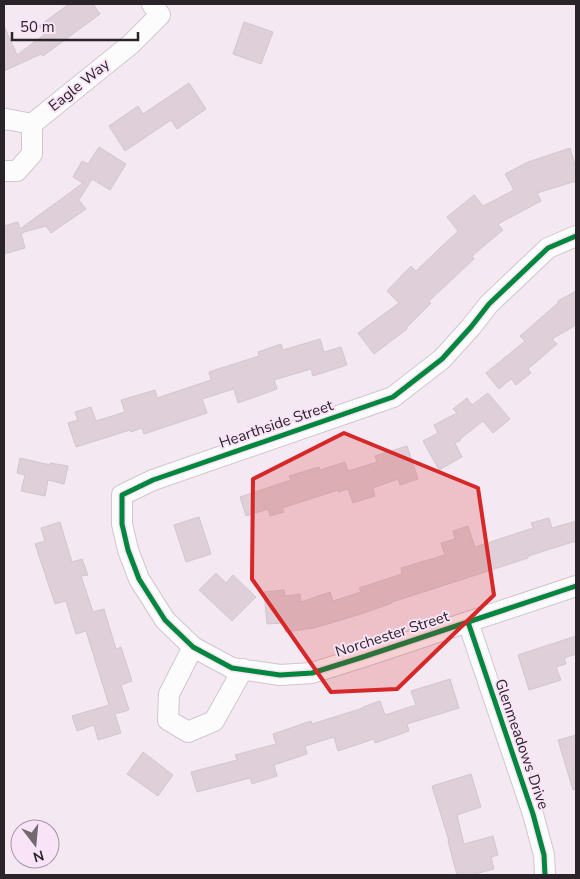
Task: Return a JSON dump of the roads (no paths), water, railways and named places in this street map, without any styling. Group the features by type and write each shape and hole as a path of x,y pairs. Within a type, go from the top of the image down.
{"street":[{"name":"Eagle Way","path":"32,124 136,39 160,15 152,4"},
{"path":"4,120 32,124 32,154 17,171 4,171"},
{"name":"Hearthside Street","path":"213,658 193,646 165,620 140,579 128,550 122,524 122,495 153,480 394,397 442,359 489,304 548,248 576,236"},
{"name":"Norchester Street","path":"213,658 232,668 280,675 312,673 576,586"},
{"name":"Glenmeadows Drive","path":"468,622 533,814 544,855 545,875"},
{"path":"193,646 169,694 168,720 188,732 214,721 243,669"}]}
